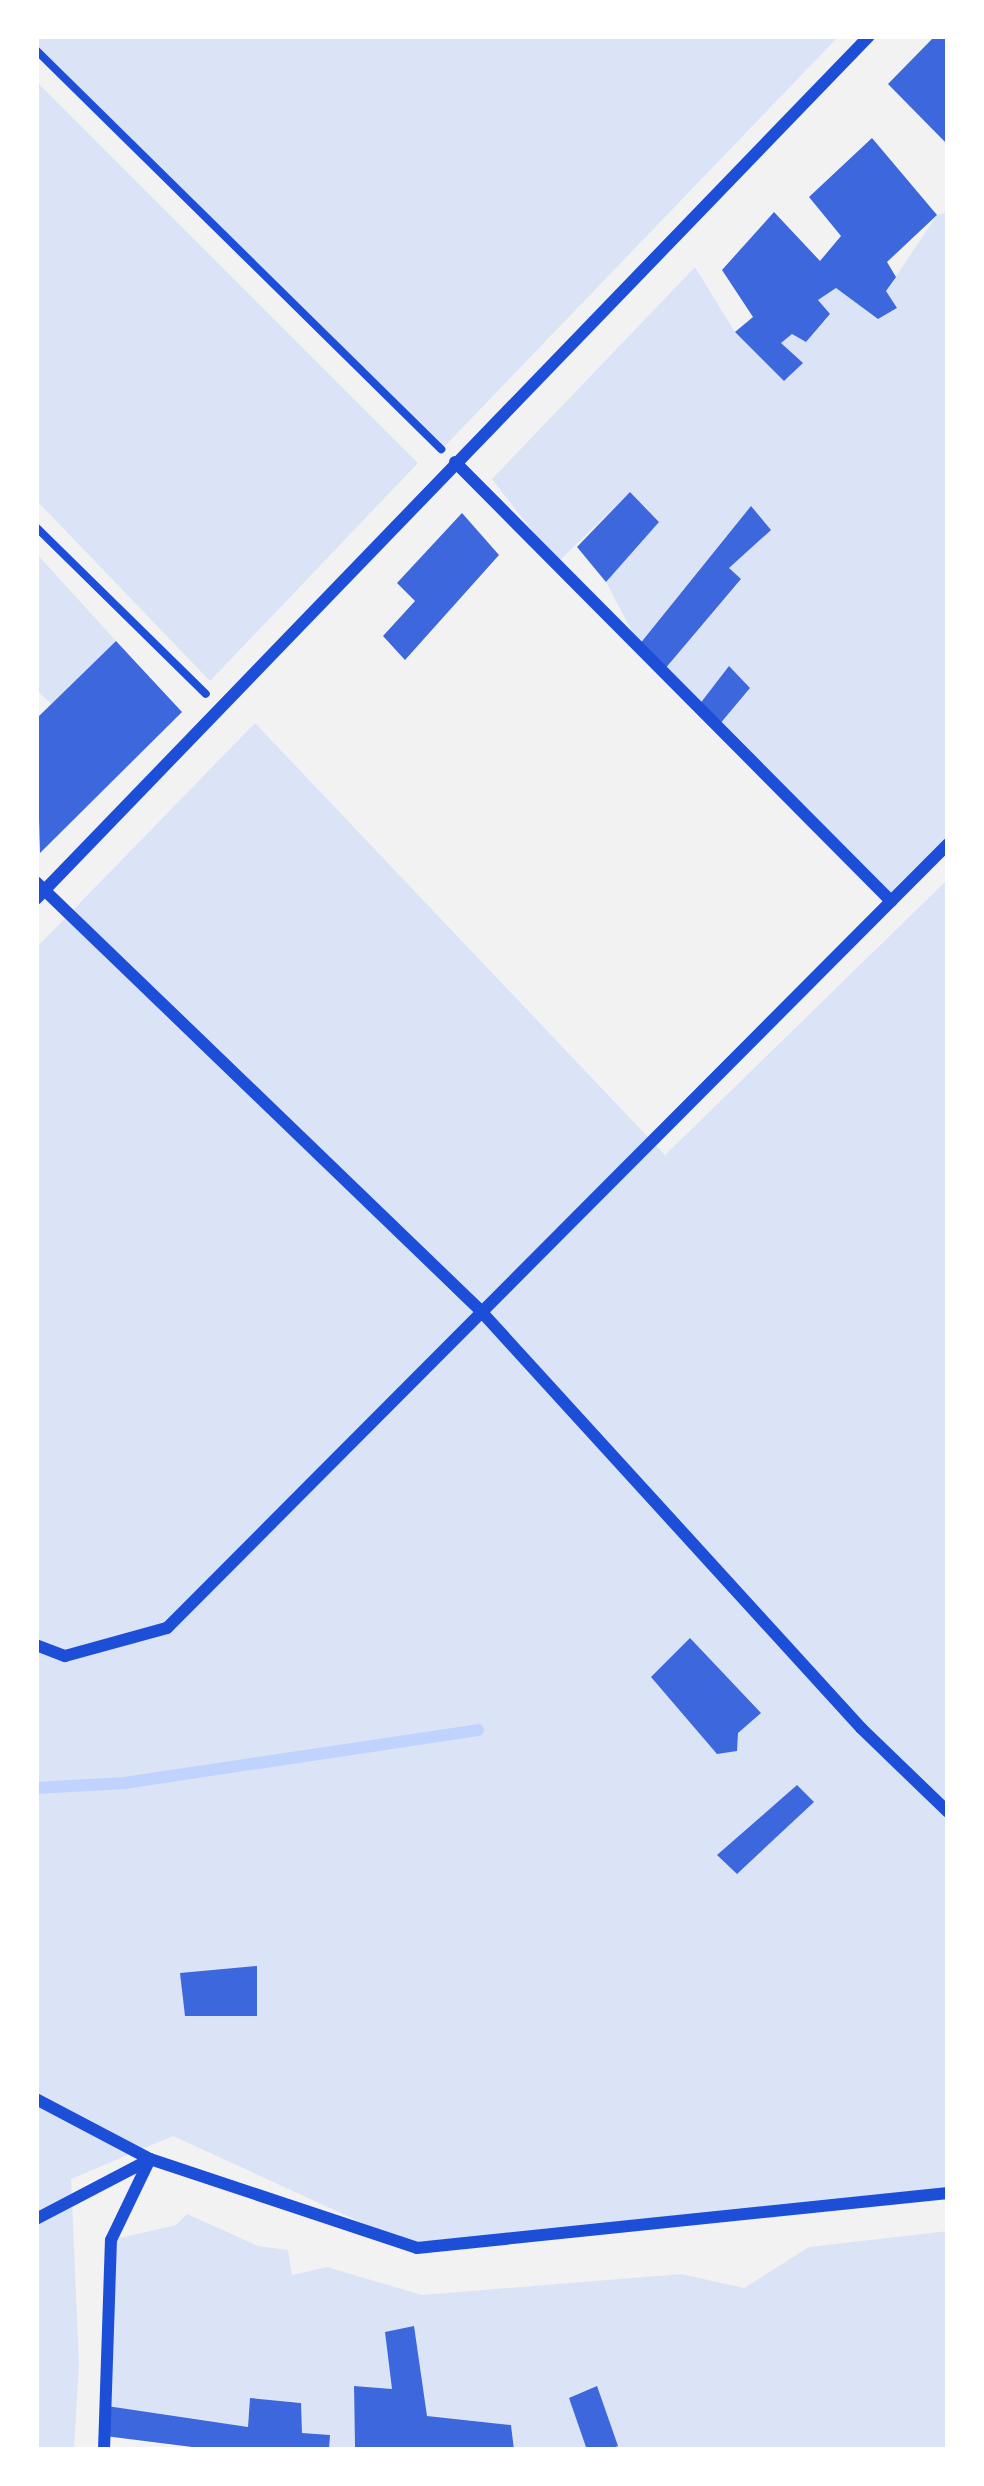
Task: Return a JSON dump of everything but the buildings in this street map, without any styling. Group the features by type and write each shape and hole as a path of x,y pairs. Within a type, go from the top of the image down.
{"street":[{"path":"869,36 39,891 479,1309 861,1728 948,1812"},
{"path":"455,462 891,902"},
{"path":"36,1645 65,1656 167,1628 479,1309 948,844"},
{"path":"36,2099 150,2159 417,2248 948,2193"},
{"path":"36,2219 150,2159"},
{"path":"104,2450 111,2240 150,2159"}],"path":[{"path":"36,50 455,462"},
{"path":"36,526 220,707"}],"shaded area":[{"path":"36,36 839,36 442,449 36,50"},
{"path":"36,81 418,463 210,681 36,500"},
{"path":"948,212 948,844 891,901 719,725 750,688 730,667 699,705 664,670 741,580 729,568 750,507 639,645 606,582 659,521 630,492 557,563 492,479 695,267 735,332 785,381 802,363 781,343 792,334 806,342 830,315 818,300 836,288 878,319 896,309 886,291 937,215"},
{"path":"36,553 116,641 51,704 36,689"},
{"path":"255,723 665,1155 948,879 948,2193 417,2248 173,2136 71,2179 79,2363 74,2450 36,2450 36,948"},
{"path":"187,2214 258,2246 288,2250 292,2275 327,2267 422,2295 681,2274 744,2288 809,2247 948,2231 948,2450 514,2450 511,2425 427,2416 386,2332 392,2389 354,2386 355,2447 365,2450 329,2450 330,2435 302,2433 300,2402 250,2399 248,2427 107,2406 111,2240 176,2225"}],"waterway":[{"path":"36,1788 124,1783 478,1730"}]}
